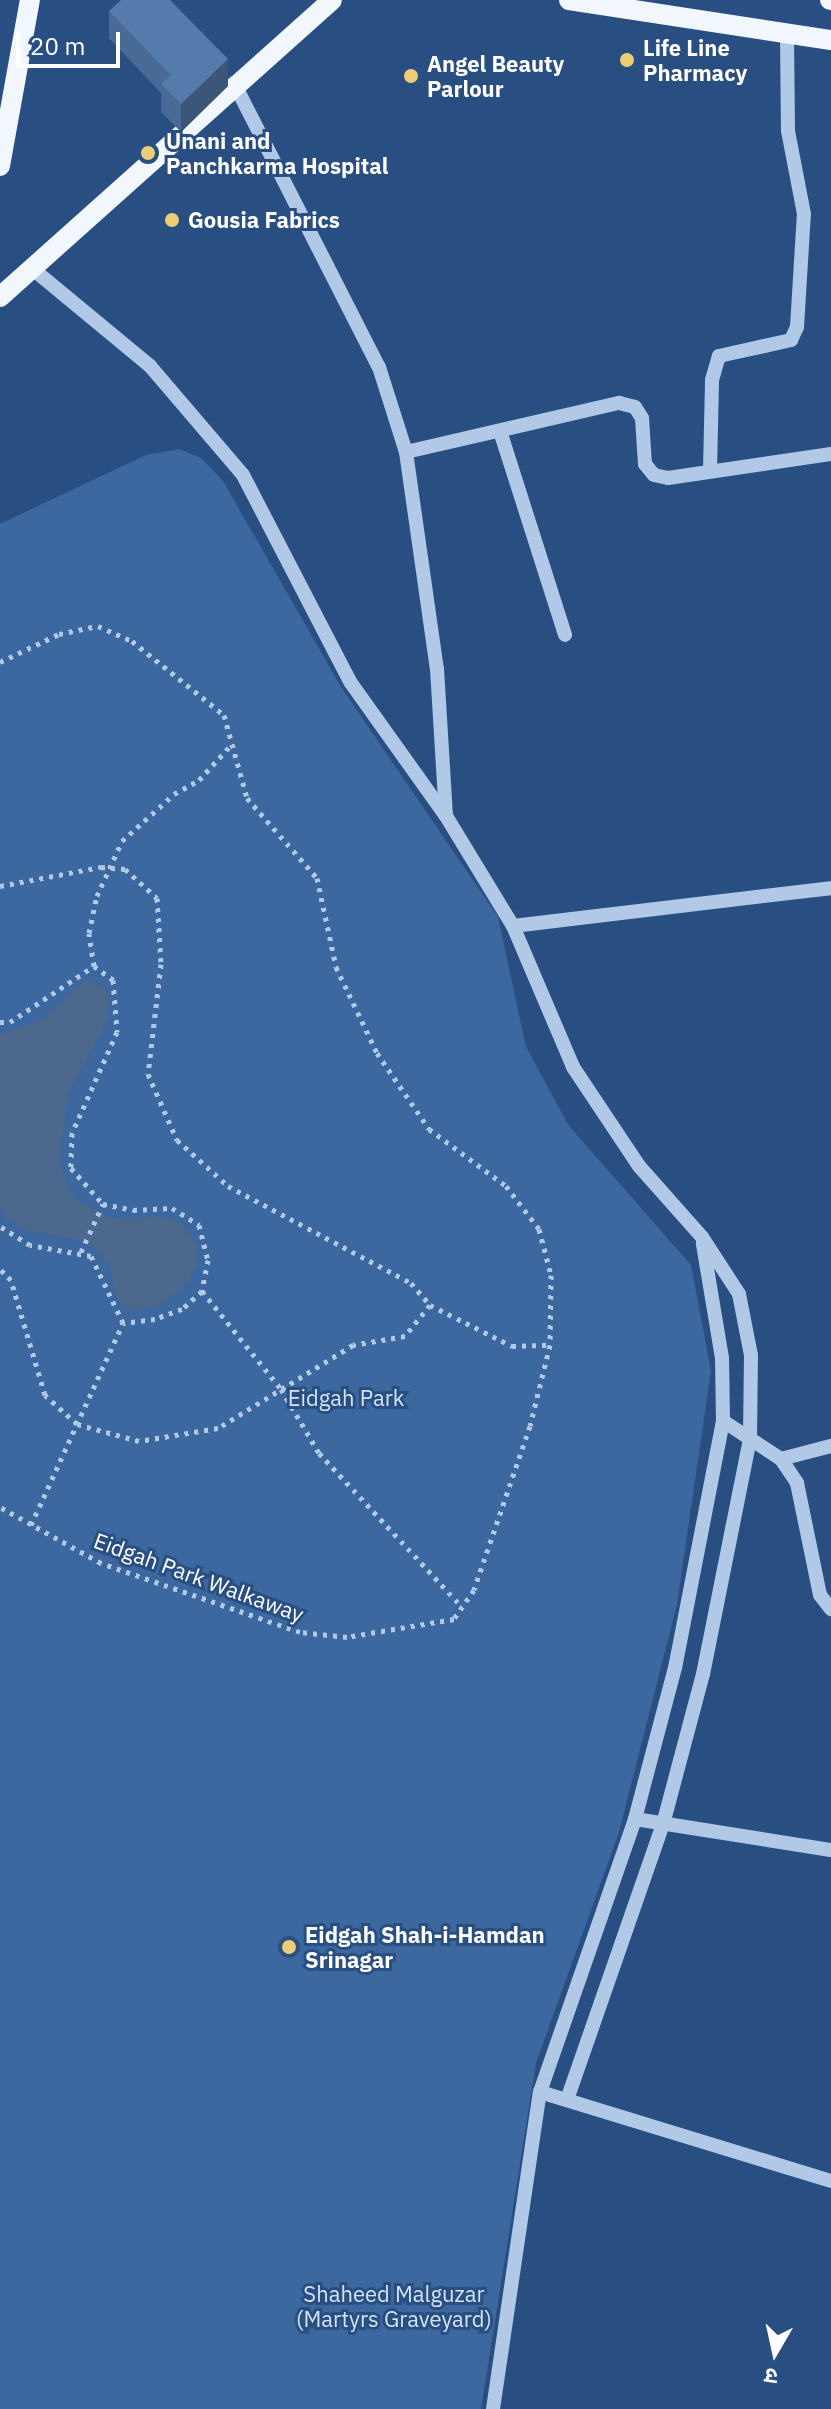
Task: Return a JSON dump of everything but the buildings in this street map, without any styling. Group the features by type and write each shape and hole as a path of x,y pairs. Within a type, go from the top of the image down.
{"main road":[{"path":"0,166 30,0"},
{"path":"0,297 34,270 234,83 332,0"},
{"path":"569,0 831,40"}],"street":[{"path":"710,471 712,380 719,356 791,340 797,327 804,214 788,131 787,33"},
{"path":"234,83 379,367 406,452 437,669 446,816"},
{"path":"34,270 150,366 243,475 351,683 446,816 513,926 573,1067 639,1166 702,1237 739,1294 751,1355 750,1439 703,1674 663,1824 567,2100"},
{"path":"406,452 619,403 635,407 642,418 645,464 654,475 668,478 831,454"},
{"path":"500,431 565,635"},
{"path":"513,926 831,888"},
{"path":"493,2409 540,2092 635,1819 675,1668 723,1421 722,1358 702,1237"},
{"path":"723,1421 781,1459 797,1483 820,1595 831,1609"},
{"path":"781,1459 831,1446"},
{"path":"635,1819 831,1850"},
{"path":"540,2092 831,2181"}],"path":[{"path":"0,662 59,634 98,626 132,641 224,715 247,798 317,878 336,967 377,1053 429,1129 506,1186 539,1229 551,1275 550,1345 530,1426 474,1590 462,1607 319,1453 281,1389 202,1291"},
{"path":"123,1323 155,1319 182,1309 202,1291 208,1260 199,1225 172,1208 133,1210 101,1207 71,1168 72,1133 117,1032 113,980 94,966 89,933 110,867 122,841 174,794 199,780 232,744"},
{"path":"0,886 110,867 125,869 157,898 161,964 148,1074 177,1140 228,1186 411,1283 430,1305 512,1346 550,1345"},
{"path":"0,1022 10,1022 94,966"},
{"path":"82,1248 101,1207"},
{"path":"0,1226 30,1245 82,1248 104,1274 112,1309 123,1323"},
{"path":"0,1269 11,1280 45,1395 77,1424 139,1441 218,1428 353,1345 405,1336 430,1305"},
{"path":"31,1525 123,1323"},
{"name":"Eidgah Park Walkaway","path":"0,1507 101,1563 300,1632 347,1637 454,1619 462,1607"}],"green space":[{"name":"Eidgah Park","path":"179,449 201,458 223,481 341,687 498,917 526,1047 569,1126 691,1265 711,1371 677,1604 619,1832 536,2063 481,2409 0,2409 0,524 146,455"}],"shaded area":[{"path":"85,980 99,984 109,997 108,1018 68,1094 59,1164 73,1198 112,1219 161,1216 181,1223 198,1246 198,1264 183,1287 159,1305 139,1311 124,1309 115,1294 110,1266 87,1241 26,1230 6,1218 0,1204 0,1034 43,1019"}],"place":[{"name":"Life Line Pharmacy","path":"627,60"},
{"name":"Angel Beauty Parlour","path":"411,76"},
{"name":"Unani and Panchkarma Hospital","path":"148,153"},
{"name":"Gousia Fabrics","path":"172,220"},
{"name":"Eidgah Shah-i-Hamdan Srinagar","path":"289,1947"}],"park label":[{"name":"Shaheed Malguzar (Martyrs Graveyard)","path":"394,2306"}]}
